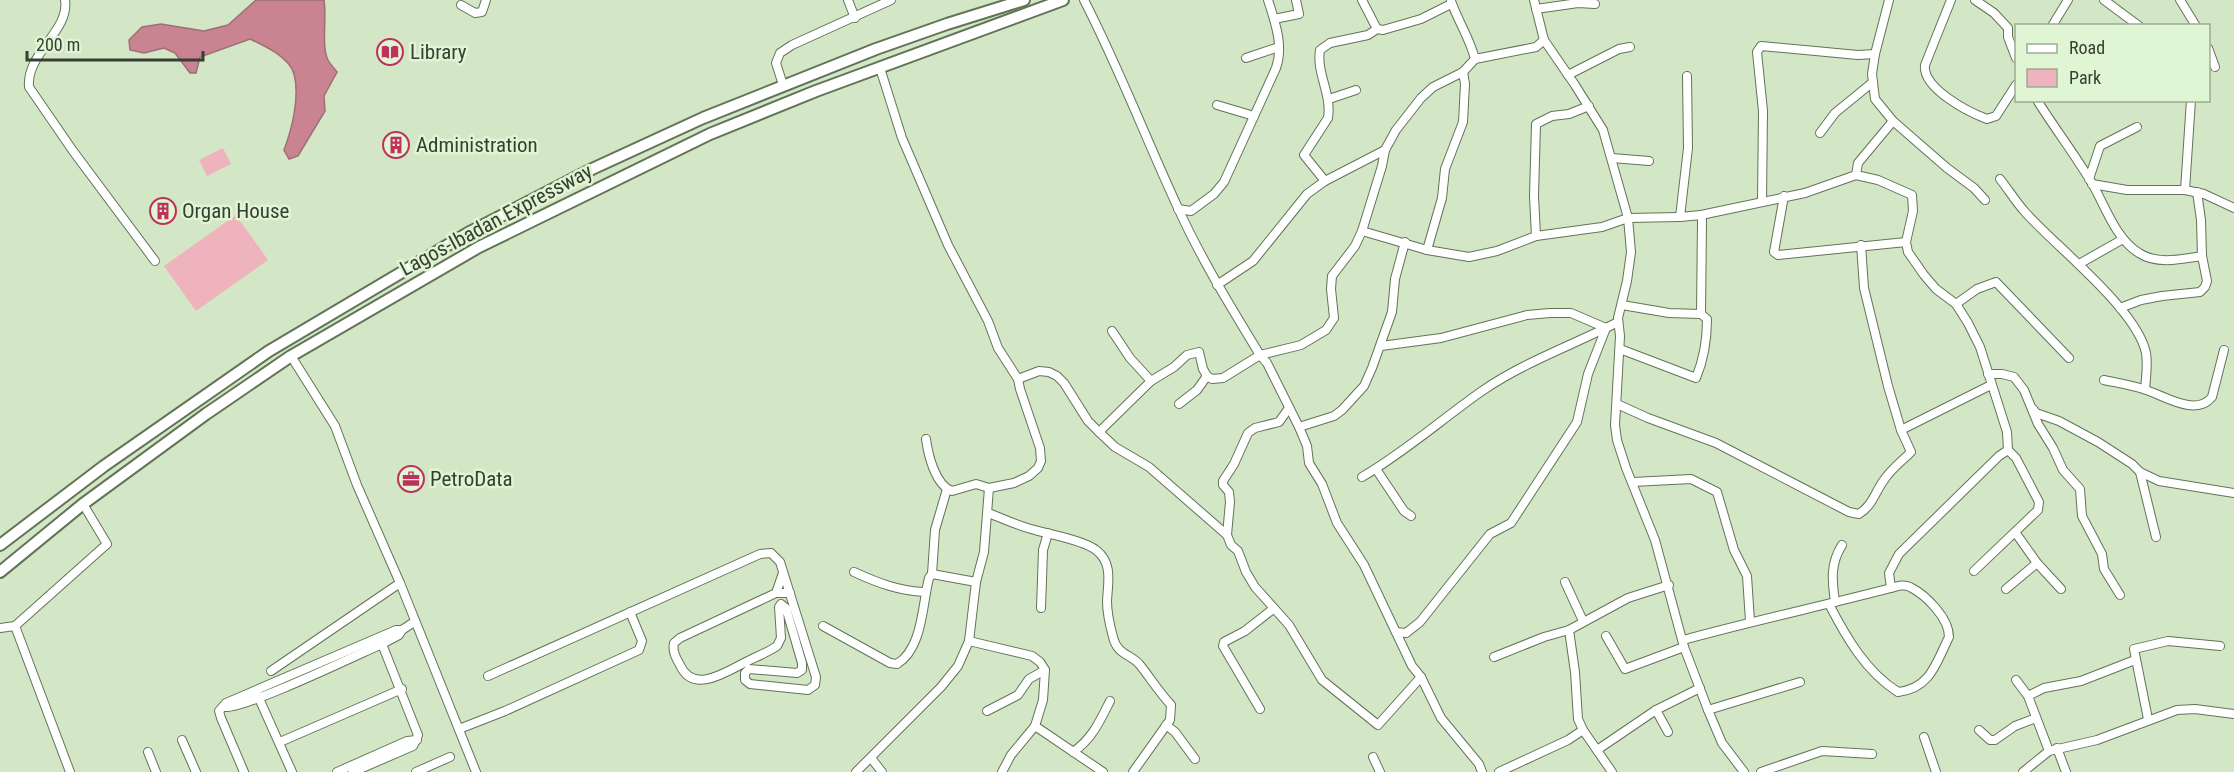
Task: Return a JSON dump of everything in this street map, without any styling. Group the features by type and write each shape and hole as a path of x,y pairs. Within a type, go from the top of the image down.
{"highway":[{"name":"Lagos-Ibadan Expressway","path":"0,545 104,466 208,392 312,325 468,233 592,170 703,118 783,85 947,24 1024,0"},
{"name":"Lagos-Ibadan Expressway","path":"0,572 83,504 206,414 291,356 479,247 710,134 1063,0"}],"street":[{"path":"65,0 65,16 36,58 28,80 29,87 73,151 155,261"},
{"path":"461,5 476,14 482,12 486,0"},
{"path":"848,0 855,18"},
{"path":"783,85 776,63 780,53 792,45 891,0"},
{"path":"1084,0 1108,46 1178,209 1217,285 1267,363 1299,427 1307,446 1309,463 1322,484 1337,523 1364,565 1412,666 1421,677 1441,718 1479,765 1482,772"},
{"path":"1178,209 1191,211 1214,194 1224,182 1276,68 1280,58 1279,47 1268,0"},
{"path":"1274,19 1299,14 1296,0"},
{"path":"1362,0 1377,29"},
{"path":"1534,0 1544,40 1603,130 1628,218 1630,266 1618,322 1620,349 1615,425 1617,440 1655,540 1683,643 1708,710 1722,743 1744,772"},
{"path":"1889,0 1875,54 1873,82 1875,99 1893,121 1974,188 1985,200"},
{"path":"1951,0 1925,65 1924,71 1927,77 1955,105 1987,119 1996,116 2015,87"},
{"path":"1975,0 1988,3 2008,28 2015,53"},
{"path":"2053,24 2068,0"},
{"path":"2104,0 2136,24"},
{"path":"2180,0 2195,24"},
{"path":"1325,181 1304,154 1328,118 1329,99 1318,59 1320,50 1330,43 1368,35 1377,29 1383,30 1421,19 1451,2 1471,44 1475,59"},
{"path":"1536,9 1578,3 1595,4"},
{"path":"1099,432 1151,381 1174,367 1187,355 1199,352 1207,376 1212,379 1223,378 1260,355 1301,345 1326,330 1334,318 1330,290 1332,276 1362,231 1385,150 1396,130 1421,98 1434,87 1463,72 1475,59 1536,47 1544,40"},
{"path":"1762,201 1763,111 1757,52 1761,46 1858,55 1875,54"},
{"path":"1246,58 1279,47"},
{"path":"1568,75 1619,49 1630,47"},
{"path":"2210,53 2215,67"},
{"path":"880,68 902,138 948,245 987,321 998,348 1018,379 1040,448 1041,460 1038,468 1029,477 1014,483 989,488 976,484 952,491 942,485 926,439"},
{"path":"1427,250 1442,198 1445,169 1463,122 1465,84 1463,72"},
{"path":"1680,217 1688,148 1687,76"},
{"path":"1820,133 1834,113 1873,82"},
{"path":"1329,99 1356,90"},
{"path":"2038,102 2090,182 2123,239 2139,254 2156,260 2202,256"},
{"path":"2185,190 2191,102"},
{"path":"1217,105 1254,116"},
{"path":"1536,236 1534,196 1536,124 1552,116 1569,114 1589,106"},
{"path":"1856,175 1858,164 1893,121"},
{"path":"2090,182 2100,146 2137,127"},
{"path":"1217,285 1253,261 1299,202 1325,181 1385,150"},
{"path":"1612,158 1649,161"},
{"path":"1362,231 1427,250 1469,257 1484,255 1536,236 1602,227 1628,218 1680,217 1721,212 1805,193 1856,175 1878,180 1912,195 1913,211 1906,242 1908,252 1936,289 1956,304 1980,347 2007,432 2008,450 2016,458 2039,502 2038,510 1974,571"},
{"path":"2000,178 2025,212 2079,264 2120,308 2137,333 2146,352 2145,389"},
{"path":"2090,182 2127,190 2185,190 2196,192 2234,208"},
{"path":"2120,308 2141,300 2200,292 2205,287 2207,281 2202,256 2201,220 2196,192"},
{"path":"1784,196 1774,252 1787,255 1861,245 1906,242"},
{"path":"1701,215 1701,314"},
{"path":"2079,264 2123,239"},
{"path":"1299,427 1334,416 1352,402 1364,386 1392,312 1395,279 1405,242"},
{"path":"1617,404 1716,443 1821,496 1837,507 1859,514 1866,510 1889,473 1911,452 1901,430 1864,288 1861,245"},
{"path":"1956,304 1977,289 1996,282 2069,358"},
{"path":"1620,349 1696,378 1702,365 1707,334 1707,319 1701,314 1669,313 1622,305"},
{"path":"1380,346 1442,338 1527,315 1550,313 1571,313 1606,328"},
{"path":"1362,477 1409,447 1483,390 1526,365 1618,322"},
{"path":"1396,632 1406,633 1420,622 1490,534 1511,523 1577,422 1588,374 1606,328"},
{"path":"1112,331 1130,358 1151,381"},
{"path":"2104,380 2145,389 2175,401 2199,406 2207,404 2212,398 2224,350"},
{"path":"291,356 331,416 357,485 400,583 476,772"},
{"path":"1018,379 1039,371 1057,376 1064,382 1088,421 1115,447 1149,467 1227,535 1238,551 1250,579 1273,609 1289,624 1322,680 1378,724 1421,677"},
{"path":"1988,374 2014,377 2036,413 2098,442 2140,472 2159,481 2234,493"},
{"path":"1179,404 1197,390 1207,376"},
{"path":"1901,430 1991,385"},
{"path":"2031,405 2038,424 2063,470 2080,489 2082,516 2102,554 2104,569 2120,595"},
{"path":"1227,535 1230,502 1229,492 1222,481 1234,464 1248,433 1255,428 1279,422 1289,408"},
{"path":"1891,588 1889,573 1899,554 1999,456 2008,450"},
{"path":"1376,469 1404,511 1411,516"},
{"path":"2140,472 2156,537"},
{"path":"1633,483 1691,479 1717,492 1734,550 1747,576 1750,621"},
{"path":"856,772 942,687 958,666 969,641 976,582 984,552 989,488"},
{"path":"824,626 890,663 897,664 908,655 916,637 932,574 935,530 947,489"},
{"path":"0,628 15,626 107,544 83,504"},
{"path":"988,513 1030,529 1094,548 1106,562 1110,585 1107,600 1108,613 1113,639 1126,656 1138,662 1154,686 1171,705 1171,717 1133,772"},
{"path":"2015,532 2037,563 2061,589"},
{"path":"1041,608 1043,550 1048,533"},
{"path":"1606,636 1625,669 1683,643 1750,621 1832,603 1902,585 1919,593 1933,606 1949,631 1949,637 1926,680 1912,690 1898,692 1882,680 1851,645 1832,603 1833,563 1842,545"},
{"path":"488,676 760,554 771,553 780,562 783,573 790,593 816,677 812,688 800,690 750,684 745,680 745,673 752,669 797,673 802,670 786,608 781,604 779,607 781,638 777,646 709,679 699,680 685,674 673,650 677,640 776,593 790,593"},
{"path":"2006,589 2037,563"},
{"path":"854,572 882,585 926,592"},
{"path":"776,593 783,573"},
{"path":"932,574 976,582"},
{"path":"1565,582 1584,621"},
{"path":"271,670 400,583"},
{"path":"1494,657 1544,637 1569,630 1629,598 1669,585"},
{"path":"1260,709 1223,646 1224,642 1245,632 1273,609"},
{"path":"459,729 505,711 639,650 642,641 630,612"},
{"path":"244,772 219,711 381,640 414,622"},
{"path":"15,626 70,772"},
{"path":"1569,630 1578,718 1583,730 1612,772"},
{"path":"353,772 410,748 417,740 417,729 381,640"},
{"path":"969,641 1022,652 1040,662 1045,670 1043,700 1035,726 1011,755 1002,772"},
{"path":"2148,719 2134,649 2168,641 2220,646"},
{"path":"2028,696 2044,688 2081,681 2135,660"},
{"path":"987,711 1018,695 1029,678 1045,670"},
{"path":"2016,680 2028,696 2036,718 2066,772"},
{"path":"1708,710 1800,682"},
{"path":"1597,750 1656,710 1700,688"},
{"path":"280,742 402,689"},
{"path":"257,694 292,772"},
{"path":"1073,752 1096,730 1110,701"},
{"path":"1656,710 1668,732"},
{"path":"2023,772 2053,750 2097,740 2177,710 2234,714"},
{"path":"1979,730 1990,740 1995,740 2015,726 2036,718"},
{"path":"1166,725 1175,732 1195,759"},
{"path":"1035,726 1103,772"},
{"path":"1499,772 1568,740 1583,730"},
{"path":"1924,737 1936,772"},
{"path":"182,740 196,772"},
{"path":"337,772 407,741 417,740"},
{"path":"148,752 156,772"},
{"path":"1761,772 1822,752 1872,754"},
{"path":"416,772 450,757"},
{"path":"1373,757 1380,772"},
{"path":"871,758 882,772"}],"green space":[{"path":"223,148 231,164 207,176 199,160"},
{"path":"236,215 268,260 196,311 164,266"}],"shaded area":[{"path":"256,0 324,0 326,54 337,72 324,96 325,111 298,156 289,159 284,150 294,113 296,83 287,62 276,53 250,39 200,57 196,73 190,73 175,53 164,48 144,53 130,50 129,40 142,27 161,24 204,31 228,25"}],"place":[{"name":"Library","path":"390,52"},
{"name":"Administration","path":"396,145"},
{"name":"Organ House","path":"163,211"},
{"name":"PetroData","path":"411,479"}]}
